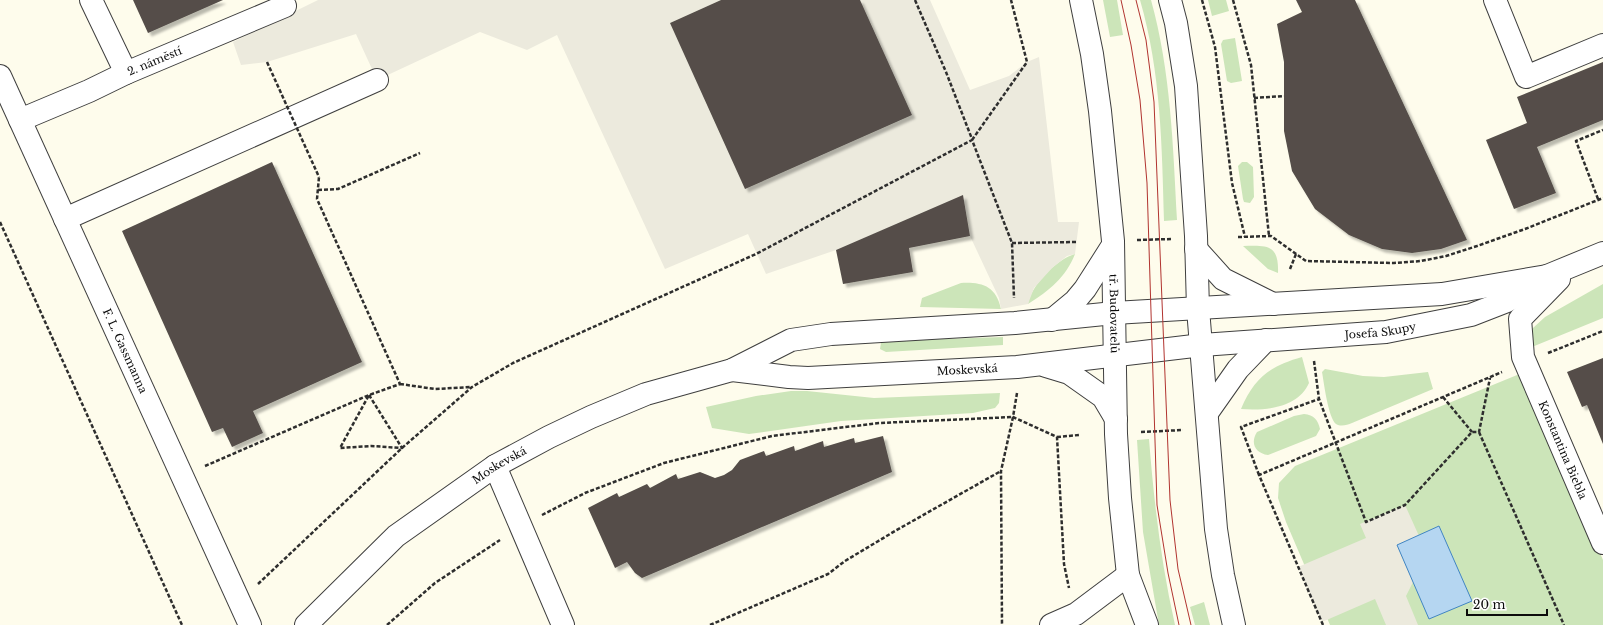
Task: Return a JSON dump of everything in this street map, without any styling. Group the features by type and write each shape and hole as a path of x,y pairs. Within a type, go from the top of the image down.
{"street":[{"path":"91,0 126,73"},
{"name":"2. náměstí","path":"20,120 89,91 126,73 285,6 282,0"},
{"name":"tř. Budovatelů","path":"1081,0 1092,54 1100,111 1113,246 1116,420 1120,498 1128,575 1147,625"},
{"path":"1170,0 1176,22 1186,86 1187,244 1198,309 1202,345 1216,529 1223,575 1234,625"},
{"path":"1495,0 1526,76 1603,45"},
{"name":"F. L. Gassmanna","path":"0,76 250,625"},
{"path":"65,219 377,80"},
{"path":"1187,244 1223,280 1274,305"},
{"path":"1052,320 1075,301 1113,246"},
{"name":"Josefa Skupy","path":"1202,345 1386,332 1471,315 1508,301 1547,276 1603,253"},
{"name":"Konstantina Biebla","path":"1572,266 1520,319 1524,360 1603,543"},
{"name":"Josefa Skupy","path":"1114,313 1274,305 1442,294 1547,276"},
{"name":"Moskevská","path":"306,625 396,536 495,466 549,436 646,394 732,370 790,340 877,331 1052,320 1114,313"},
{"path":"1208,413 1238,369 1266,340"},
{"name":"Moskevská","path":"732,370 808,378 951,371 1042,364 1202,345"},
{"path":"1042,364 1069,373 1092,388 1103,397 1116,420"},
{"path":"495,466 563,625"},
{"path":"1051,625 1076,614 1128,575"}],"path":[{"path":"915,0 946,72 1012,244 1014,299"},
{"path":"240,601 402,448 472,387 513,364 756,254 972,140 1027,62 1011,0"},
{"path":"1202,0 1215,47 1232,183 1245,237"},
{"path":"1233,0 1251,65 1269,236"},
{"path":"267,62 319,177 318,199 400,384"},
{"path":"1254,98 1284,96"},
{"path":"1598,199 1576,141 1603,130"},
{"path":"318,190 338,189 420,153"},
{"path":"1238,237 1271,236 1306,261 1394,263 1421,261 1446,256 1476,246 1525,229 1603,198"},
{"path":"0,222 182,625"},
{"path":"1136,240 1187,244"},
{"path":"1012,244 1076,242"},
{"path":"1290,269 1296,254"},
{"path":"1259,475 1490,377 1524,360 1603,331"},
{"path":"1315,366 1319,399 1366,522 1405,505 1472,432 1480,432"},
{"path":"1490,377 1480,432 1564,625"},
{"path":"178,469 189,463 200,469 369,395 400,384 435,389 472,387"},
{"path":"1002,625 1001,471 1017,393"},
{"path":"369,395 402,448"},
{"path":"369,395 340,448 372,446 402,448"},
{"path":"1443,396 1472,432"},
{"path":"1319,399 1242,427 1259,475 1324,625"},
{"path":"387,625 435,583 521,525 585,493 664,463 772,436 879,423 1013,417 1057,437 1079,435"},
{"path":"1137,432 1186,430"},
{"path":"1057,437 1064,564 1076,614"},
{"path":"710,625 828,574 845,561 895,531 1001,471"}],"green space":[{"path":"1103,0 1117,0 1123,35 1110,37"},
{"path":"1140,0 1151,0 1163,54 1170,109 1177,220 1164,221 1161,138 1156,82 1147,27"},
{"path":"1208,0 1226,0 1229,11 1212,16"},
{"path":"1235,38 1242,81 1231,83 1227,81 1221,44 1223,40"},
{"path":"1242,162 1247,162 1253,167 1254,197 1250,203 1244,202 1243,199 1238,166"},
{"path":"1243,246 1265,247 1274,252 1278,264 1278,273 1268,269"},
{"path":"1075,254 1067,270 1056,283 1028,304 1030,297 1039,281 1060,261"},
{"path":"961,283 975,283 992,290 999,301 1001,309 920,307 922,298"},
{"path":"1603,284 1603,318 1527,349 1533,328 1545,317"},
{"path":"1003,337 1003,345 886,352 880,349 881,343 884,341"},
{"path":"1302,357 1309,383 1297,398 1289,403 1270,408 1241,409 1252,389 1264,375 1272,369"},
{"path":"1325,369 1363,376 1384,377 1428,372 1433,389 1352,423 1340,425 1336,424 1333,420 1329,407 1322,372"},
{"path":"1522,373 1603,560 1603,625 1330,625 1286,522 1278,498 1279,483 1295,466"},
{"path":"791,391 807,391 874,398 1000,393 999,403 995,408 973,413 841,421 749,434 712,428 706,407 756,396"},
{"path":"1304,414 1315,418 1318,423 1320,429 1316,436 1268,455 1257,450 1254,440 1257,432 1294,416"},
{"path":"1149,439 1159,532 1175,625 1159,625 1143,532 1137,440"},
{"path":"1204,602 1210,625 1195,625 1190,607"}],"shaded area":[{"path":"318,0 721,0 670,23 860,0 930,0 970,90 1009,76 1027,62 1039,57 1058,222 1079,222 1075,254 1067,256 1052,268 1034,288 1028,304 1001,309 999,298 970,236 963,196 836,250 766,274 748,234 665,269 557,35 527,50 480,32 377,80 356,34 267,62 241,65 233,42"},
{"path":"1405,505 1419,536 1397,545 1413,582 1406,596 1418,625 1386,625 1375,599 1322,622 1298,567 1366,538 1360,524"}],"water":[{"path":"1439,526 1472,601 1429,619 1397,545"}],"building":[{"path":"133,0 223,0 148,33"},
{"path":"721,0 860,0 912,115 745,189 670,23"},
{"path":"1296,0 1355,0 1467,240 1441,249 1412,253 1382,249 1349,235 1315,209 1292,171 1284,131 1284,62 1277,24 1302,12"},
{"path":"1603,62 1603,120 1537,147 1556,193 1514,209 1486,140 1527,123 1517,97"},
{"path":"272,162 362,362 253,411 263,433 232,447 223,428 212,432 122,231"},
{"path":"963,195 970,236 909,248 913,272 843,284 836,250"},
{"path":"1603,358 1603,444 1587,405 1582,407 1567,372"},
{"path":"883,436 892,472 642,578 635,573 627,562 615,568 588,508 617,493 619,497 647,484 650,488 676,474 678,479 700,472 715,478 732,470 740,460 764,451 766,456 794,446 795,451 823,441 824,447 854,438 855,443"}],"tram line":[{"path":"1121,0 1131,45 1140,100 1147,183 1157,505 1168,573 1179,625"},
{"path":"1136,0 1146,40 1154,102 1170,500 1178,569 1191,625"}]}
